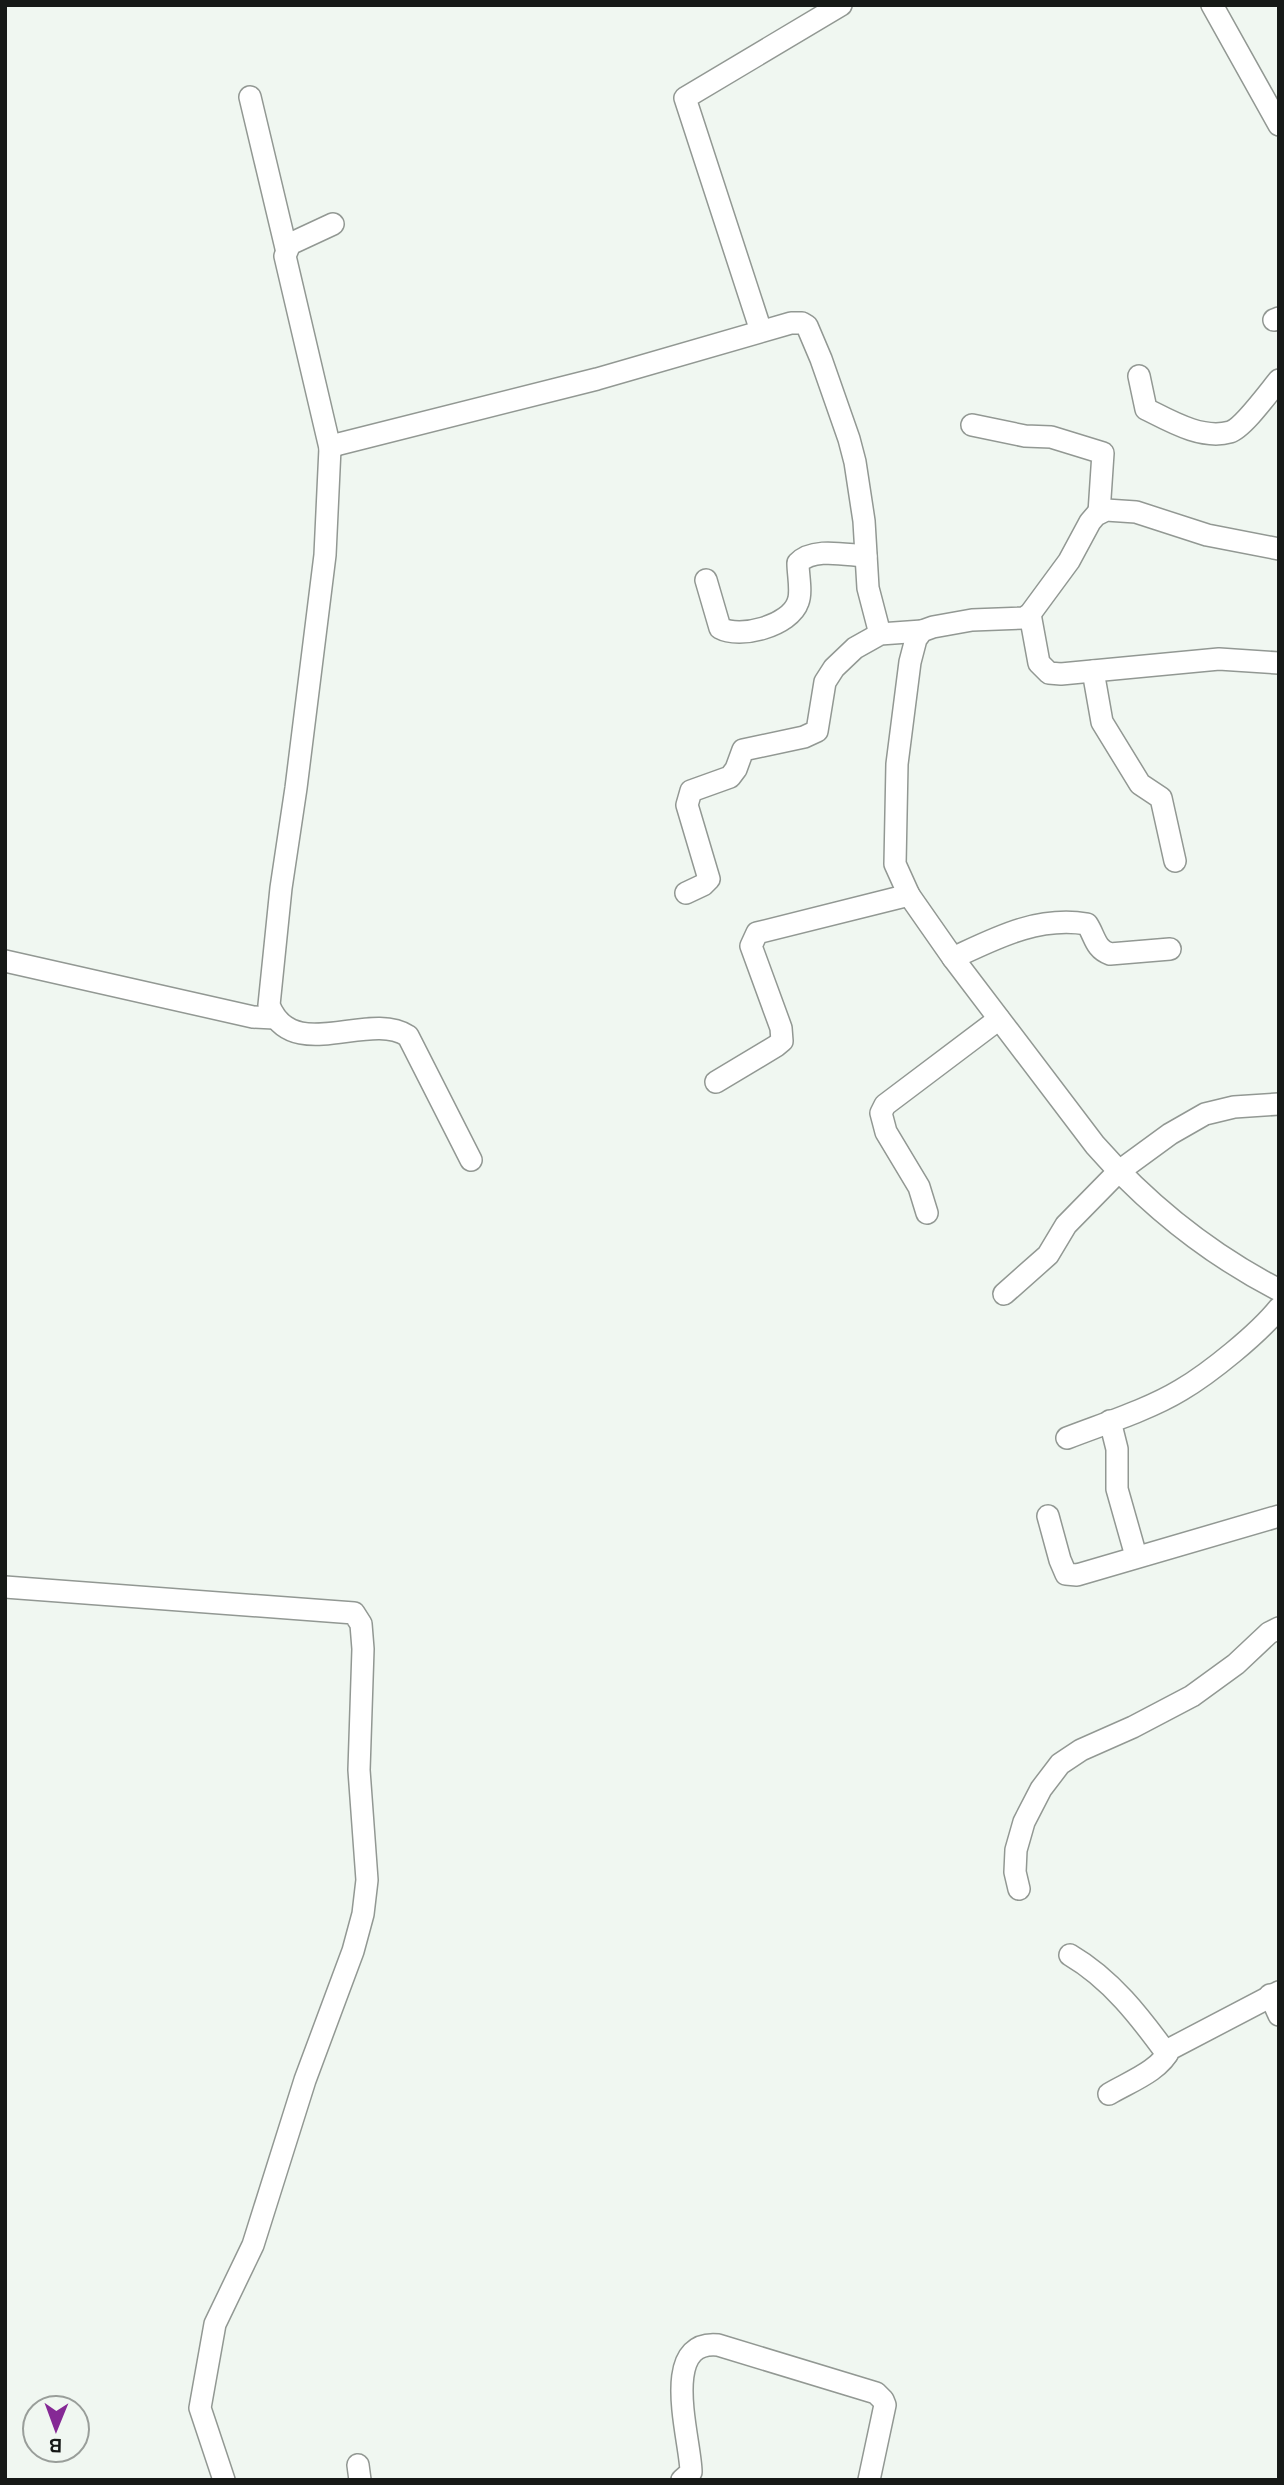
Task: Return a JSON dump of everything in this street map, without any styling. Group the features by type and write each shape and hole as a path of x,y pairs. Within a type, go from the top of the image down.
{"street":[{"path":"761,331 685,98 841,5"},
{"path":"1212,5 1279,125"},
{"path":"250,97 330,448 324,555 281,888 269,1005 274,1018"},
{"path":"286,248 309,233 333,224"},
{"path":"330,448 597,379 791,323 802,323 807,326 821,359 849,439 861,502 869,588 880,635"},
{"path":"1139,376 1146,409 1173,423 1206,434 1232,432 1255,411 1279,380"},
{"path":"972,425 1024,436 1051,437 1103,453 1099,513"},
{"path":"686,893 704,885 709,879 687,805 691,791 730,777 743,750 804,737 817,731 825,682 834,668 855,648 880,635 922,631 933,626 972,620 1018,620 1030,614 1069,561 1090,522 1099,513 1118,509 1136,512 1207,535 1279,549"},
{"path":"705,580 720,628 728,632 748,632 770,625 792,613 799,601 798,563 802,559 815,554 866,556"},
{"path":"1030,614 1039,663 1049,673 1219,659 1279,663"},
{"path":"922,631 916,639 910,662 894,810 895,864 909,895 1073,1119 1118,1172 1192,1235 1279,1290"},
{"path":"1093,671 1102,722 1140,784 1161,798 1175,861"},
{"path":"716,1082 782,1041 781,1028 751,946 757,933 909,895"},
{"path":"953,958 1005,934 1041,923 1087,924 1097,946 1110,954 1170,949"},
{"path":"5,961 253,1017 274,1018 297,1032 315,1034 391,1028 399,1030 408,1035 471,1160"},
{"path":"927,1213 919,1187 886,1132 881,1113 885,1105 999,1019"},
{"path":"1004,1294 1048,1255 1066,1225 1118,1172 1170,1134 1205,1114 1234,1107 1279,1104"},
{"path":"1067,1438 1181,1390 1250,1338 1279,1308"},
{"path":"1110,1421 1117,1449 1117,1489 1136,1556"},
{"path":"1048,1516 1066,1574 1088,1572 1279,1516"},
{"path":"5,1587 354,1613 361,1623 363,1650 359,1770 367,1880 363,1914 353,1951 305,2080 253,2245 215,2324 200,2408 212,2451 224,2480"},
{"path":"1019,1889 1014,1872 1016,1850 1024,1822 1041,1789 1060,1764 1081,1750 1192,1696 1236,1664 1269,1633 1279,1628"},
{"path":"1070,1955 1083,1962 1116,1991 1142,2019 1167,2054"},
{"path":"1110,2094 1153,2068 1170,2049 1274,1993 1279,2015"},
{"path":"682,2480 691,2472 682,2407 682,2382 687,2362 696,2348 706,2344 718,2345 881,2396 884,2405 869,2480"}]}
